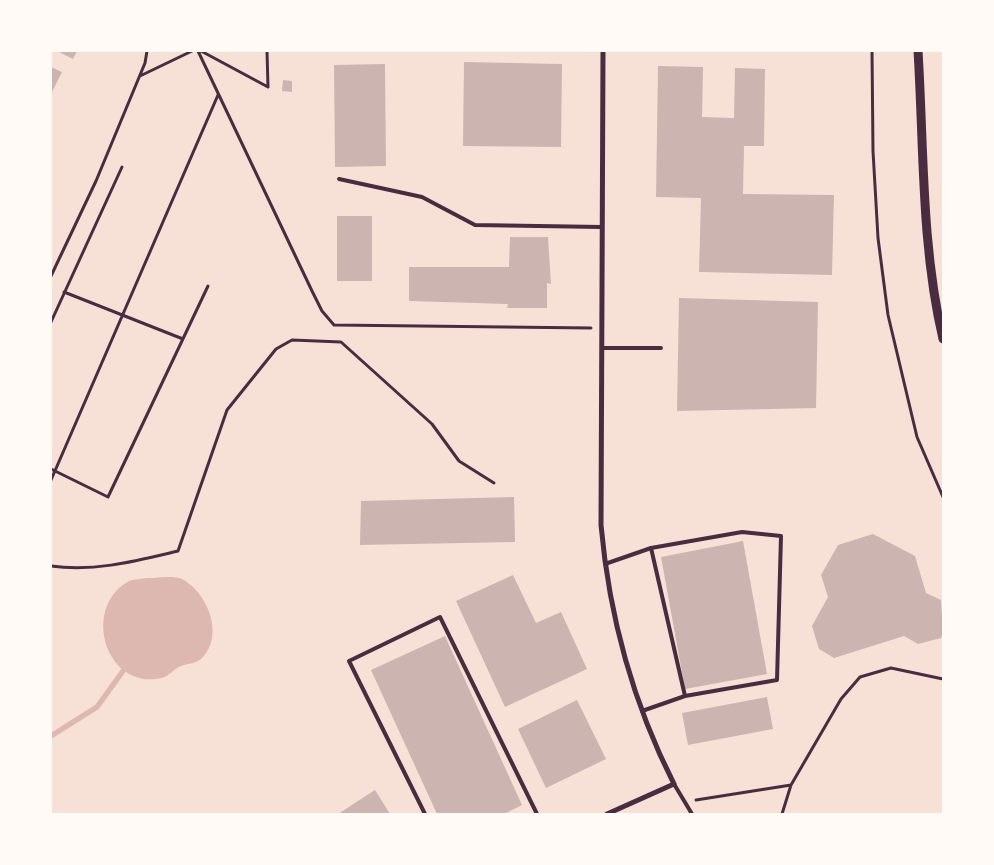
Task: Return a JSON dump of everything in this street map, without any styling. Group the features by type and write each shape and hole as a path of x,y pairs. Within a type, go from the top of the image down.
{"street":[{"path":"603,51 601,525 604,564 608,593 622,650 642,711 674,784 607,814"},
{"path":"920,51 929,257 932,292 943,339"}],"lane":[{"path":"339,179 422,197 475,225 601,227"},
{"path":"602,348 661,348"},
{"path":"604,564 651,548 742,532 781,536 777,680 685,696 642,711"},
{"path":"651,548 685,696"},
{"path":"425,814 349,661 440,617 536,814"},
{"path":"674,784 692,814"}],"path":[{"path":"51,276 96,181 140,76 147,51"},
{"path":"140,76 192,51"},
{"path":"200,51 268,87 267,51"},
{"path":"200,51 218,94 312,291 322,310 334,325 601,328"},
{"path":"872,51 873,151 878,238 888,315 917,437 943,497"},
{"path":"51,480 53,470 218,94"},
{"path":"51,322 122,168"},
{"path":"53,470 108,497 208,286"},
{"path":"64,292 183,339"},
{"path":"51,566 71,568 125,564 178,550 227,410 276,349 292,340 341,342 432,424 459,461 494,483"},
{"path":"782,814 792,785 841,699 860,677 891,668 943,679"},
{"path":"686,802 792,785"}],"shaded area":[{"path":"148,578 178,578 191,585 199,594 210,615 212,638 209,649 200,660 181,666 162,678 142,679 126,672 114,660 106,644 103,627 106,609 114,593 129,581"}],"building":[{"path":"57,51 77,51 73,59"},
{"path":"464,62 562,64 561,147 463,146"},
{"path":"385,64 386,166 335,167 334,65"},
{"path":"658,66 703,67 702,117 734,118 735,68 765,69 764,146 744,146 743,194 834,195 832,275 699,272 701,198 656,197"},
{"path":"51,67 62,72 51,94"},
{"path":"283,80 292,81 292,92 282,91"},
{"path":"337,216 372,216 372,281 337,281"},
{"path":"510,237 548,237 551,284 547,283 547,308 507,308 508,304 409,301 409,267 509,267"},
{"path":"679,298 818,302 816,408 677,411"},
{"path":"514,497 515,542 360,545 361,501"},
{"path":"873,534 915,556 926,593 941,600 943,634 941,638 918,644 904,636 834,658 819,649 812,626 828,597 821,575 838,545"},
{"path":"743,541 767,674 685,689 661,557"},
{"path":"513,575 536,623 561,612 587,669 505,707 456,601"},
{"path":"445,636 522,805 504,814 437,814 371,670"},
{"path":"767,697 773,729 688,745 682,713"},
{"path":"577,700 606,759 546,788 518,729"},
{"path":"375,790 390,814 338,814"}],"waterway":[{"path":"51,736 97,707 123,671"}]}
